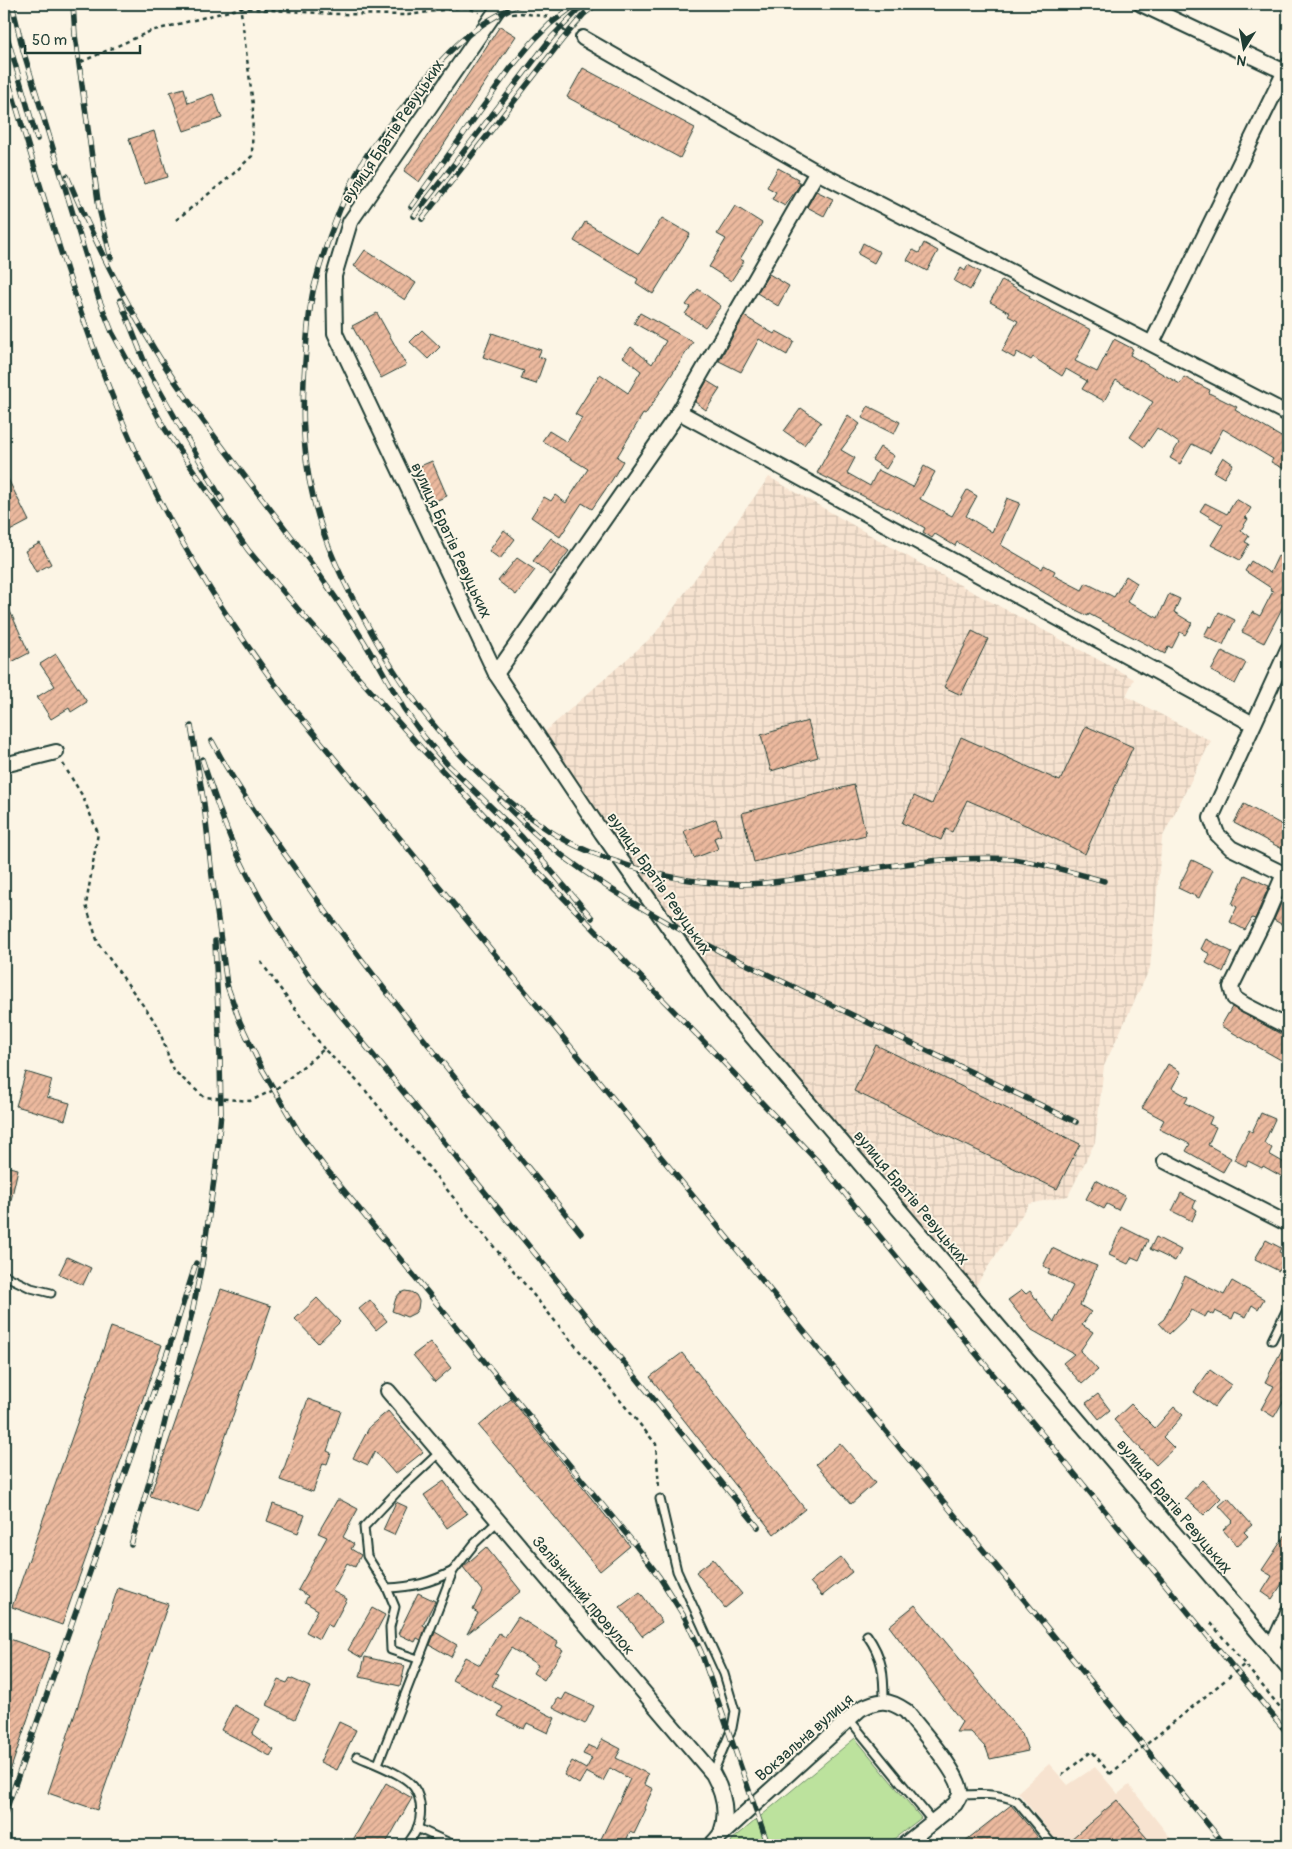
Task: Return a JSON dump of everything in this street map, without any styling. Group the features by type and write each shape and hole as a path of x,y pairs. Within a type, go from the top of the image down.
{"street":[{"name":"вулиця Братів Ревуцьких","path":"501,4 350,222 334,276 335,333 496,674 602,833 716,993 1288,1668"},
{"path":"1140,4 1287,69 1152,343"},
{"path":"583,38 816,172 1288,414"},
{"path":"496,674 679,412 816,172"},
{"path":"679,412 1253,724"},
{"path":"1288,650 1211,818 1217,834 1231,848 1286,875 1231,987 1234,998 1288,1027"},
{"path":"4,765 56,752"},
{"path":"1165,1161 1288,1224"},
{"name":"Залізничний провулок","path":"388,1391 713,1774 722,1791 725,1811 719,1840"},
{"path":"1272,1647 1288,1612"},
{"path":"884,1701 895,1704 906,1711 954,1774 960,1786 960,1795 956,1804 904,1845"},
{"name":"Вокзальна вулиця","path":"710,1845 719,1840 860,1709 873,1702 884,1701"}],"lane":[{"path":"4,1275 32,1288 51,1293"},
{"path":"1272,1340 1288,1307"},
{"path":"418,1659 391,1650 390,1627 395,1607 387,1588 367,1556 364,1527 396,1493 440,1452"},
{"path":"660,1499 677,1571 724,1674 734,1711 732,1728 713,1774"},
{"path":"378,1764 453,1571 475,1543 498,1521"},
{"path":"387,1588 407,1587 433,1582 453,1571"},
{"path":"867,1635 877,1650 884,1671 884,1701"},
{"path":"849,1719 933,1822"},
{"path":"357,1756 378,1764 410,1782 418,1794 422,1811 417,1828 407,1845"},
{"path":"960,1795 987,1794 1007,1797 1016,1801 1053,1845"},
{"path":"417,1828 454,1845"}],"path":[{"path":"176,220 232,175 252,156 253,105 240,4"},
{"path":"81,62 150,31 241,8 336,14 408,15 464,7 492,15 520,13 549,17 570,35 583,38"},
{"path":"56,752 82,795 98,833 86,906 98,943 158,1026 174,1070 204,1097 250,1101 276,1089 324,1050"},
{"path":"261,962 324,1050 361,1085 656,1444 660,1499"},
{"path":"1211,1623 1288,1717"},
{"path":"1062,1776 1092,1751 1110,1774 1245,1664"}],"shaded area":[{"path":"769,477 921,564 1134,679 1126,696 1211,741 1162,838 1150,968 1104,1066 1095,1142 1068,1196 1029,1204 971,1293 715,993 539,737 654,635"},
{"path":"1049,1764 1068,1785 1095,1767 1118,1794 1129,1785 1176,1845 1028,1845 1047,1829 1018,1792"}],"green space":[{"path":"855,1738 921,1818 886,1845 730,1845 732,1840"}],"building":[{"path":"500,26 516,36 419,182 404,171"},
{"path":"583,68 695,128 680,158 567,97"},
{"path":"184,88 188,103 213,94 222,118 184,131 170,92"},
{"path":"154,131 168,177 144,184 129,139"},
{"path":"778,168 798,179 797,181 801,183 785,206 772,199 776,192 767,187"},
{"path":"816,191 833,199 824,216 807,207"},
{"path":"735,206 762,223 740,259 744,261 731,281 709,267 726,239 717,234"},
{"path":"662,218 690,234 653,294 636,283 638,279 574,241 585,222 639,254"},
{"path":"863,243 880,252 874,263 858,254"},
{"path":"924,243 938,251 927,271 907,260 913,250 919,253"},
{"path":"365,250 416,283 405,300 354,266"},
{"path":"968,265 980,272 970,290 954,281 961,268 965,271"},
{"path":"769,274 789,286 778,306 757,293"},
{"path":"1002,280 1030,296 1029,298 1091,330 1075,361 1097,372 1114,339 1133,349 1130,355 1180,384 1184,377 1210,390 1209,393 1237,407 1235,410 1288,441 1288,471 1271,462 1273,459 1223,429 1210,453 1192,444 1180,464 1170,458 1179,443 1157,428 1144,447 1130,437 1153,402 1116,380 1104,401 1082,389 1087,381 1066,369 1062,376 1033,357 1031,360 1017,352 1014,358 1002,351 1018,321 1008,316 1010,313 990,302"},
{"path":"698,289 721,306 705,327 685,314 690,307 686,305"},
{"path":"377,313 406,365 381,378 352,326"},
{"path":"640,313 693,342 645,415 643,414 617,457 623,461 612,480 592,509 582,503 560,537 531,517 544,497 551,501 555,495 566,503 588,469 542,441 549,431 567,442 582,418 575,414 600,374 628,393 641,371 623,357 631,347 652,364 666,341 634,323"},
{"path":"744,316 774,334 776,331 794,341 787,355 759,339 741,372 719,361"},
{"path":"422,330 440,347 428,359 410,342"},
{"path":"492,333 541,350 538,357 545,359 536,384 521,379 524,371 483,357"},
{"path":"707,381 720,389 706,410 695,402"},
{"path":"868,406 900,422 894,434 862,418"},
{"path":"801,408 821,422 804,445 784,431"},
{"path":"848,415 860,424 841,450 855,458 847,473 870,486 878,470 913,487 924,466 935,472 920,499 952,516 967,490 977,496 966,516 992,532 1007,498 1020,503 1001,545 1042,569 1044,565 1055,571 1053,575 1082,590 1086,583 1114,597 1126,576 1137,583 1127,602 1158,618 1169,594 1180,599 1174,612 1192,623 1185,635 1180,632 1172,648 1168,646 1165,654 1089,614 1088,616 1062,603 957,542 955,546 935,534 932,538 923,532 925,528 888,507 817,473"},
{"path":"880,447 894,456 886,469 872,460"},
{"path":"1223,457 1233,464 1224,478 1214,472"},
{"path":"432,461 447,496 433,502 418,467"},
{"path":"4,471 29,521 4,534"},
{"path":"1236,499 1251,508 1245,518 1248,519 1241,530 1249,536 1245,542 1249,544 1240,560 1211,545 1223,525 1200,511 1205,503 1227,514"},
{"path":"504,530 515,539 500,559 489,551"},
{"path":"551,538 569,551 551,575 533,561"},
{"path":"40,543 51,564 36,572 25,551"},
{"path":"1278,556 1288,561 1288,597 1264,643 1242,632 1252,612 1260,616 1273,591 1245,571 1251,561 1270,573"},
{"path":"517,558 535,570 516,595 498,581"},
{"path":"4,598 29,653 4,666"},
{"path":"1219,612 1235,620 1223,645 1204,636 1209,626 1212,627"},
{"path":"972,631 988,639 961,695 944,687"},
{"path":"1222,651 1246,663 1235,684 1211,671"},
{"path":"56,654 87,702 71,712 69,708 51,719 37,697 55,686 40,664"},
{"path":"808,721 818,757 771,771 761,735"},
{"path":"1086,726 1133,747 1085,854 1037,830 967,800 952,832 946,829 941,840 902,823 914,796 932,804 961,737 1060,781"},
{"path":"854,785 866,835 754,862 742,813"},
{"path":"1244,804 1288,828 1288,852 1234,823"},
{"path":"716,819 721,835 714,838 718,849 694,858 684,831"},
{"path":"1192,860 1213,870 1199,898 1178,888"},
{"path":"1245,875 1269,886 1255,919 1252,918 1245,930 1230,922 1237,907 1232,904"},
{"path":"1285,894 1288,895 1288,928 1274,920"},
{"path":"1206,939 1232,952 1223,972 1206,963 1210,954 1201,949"},
{"path":"1232,1007 1288,1038 1288,1064 1221,1026"},
{"path":"876,1045 1080,1144 1057,1189 854,1091"},
{"path":"1168,1064 1181,1072 1172,1088 1188,1097 1185,1103 1212,1117 1209,1124 1216,1127 1208,1145 1231,1158 1223,1172 1186,1151 1190,1144 1159,1129 1164,1120 1142,1108"},
{"path":"26,1072 52,1080 47,1097 70,1103 65,1120 16,1106"},
{"path":"1261,1113 1275,1119 1264,1143 1272,1148 1269,1154 1288,1165 1288,1180 1263,1166 1262,1168 1248,1161 1246,1166 1234,1160 1249,1130 1252,1132"},
{"path":"4,1166 18,1169 9,1209 4,1208"},
{"path":"1096,1180 1125,1196 1118,1210 1107,1204 1104,1209 1086,1199"},
{"path":"1181,1193 1196,1201 1193,1207 1197,1210 1192,1221 1172,1211"},
{"path":"1122,1227 1148,1240 1139,1260 1132,1257 1128,1264 1109,1255"},
{"path":"1156,1237 1181,1250 1175,1261 1150,1249"},
{"path":"1266,1240 1281,1248 1279,1252 1283,1254 1281,1258 1285,1260 1279,1271 1255,1259"},
{"path":"1052,1248 1082,1262 1082,1260 1097,1266 1080,1305 1091,1312 1082,1325 1093,1332 1080,1351 1098,1370 1082,1384 1063,1363 1074,1354 1032,1330 1008,1300 1022,1290 1026,1294 1030,1291 1054,1322 1073,1286 1048,1273 1050,1269 1043,1266"},
{"path":"67,1257 91,1268 83,1285 59,1274"},
{"path":"1185,1276 1224,1295 1232,1281 1264,1299 1258,1309 1252,1305 1246,1317 1235,1312 1232,1319 1215,1311 1213,1315 1208,1312 1205,1317 1191,1310 1187,1317 1169,1334 1159,1323 1164,1319"},
{"path":"221,1289 271,1306 199,1513 150,1496"},
{"path":"405,1291 416,1295 419,1301 418,1309 415,1313 407,1317 392,1311 396,1298"},
{"path":"317,1298 340,1322 318,1343 295,1319"},
{"path":"370,1300 387,1321 376,1330 359,1309"},
{"path":"111,1327 162,1345 62,1625 12,1607"},
{"path":"1288,1338 1288,1393 1274,1417 1261,1409 1274,1386 1265,1382"},
{"path":"430,1342 451,1368 435,1382 413,1355"},
{"path":"682,1353 805,1509 774,1534 650,1377"},
{"path":"1210,1370 1231,1385 1214,1407 1194,1392"},
{"path":"1098,1394 1110,1410 1099,1419 1086,1403"},
{"path":"308,1399 341,1411 327,1451 331,1453 327,1464 323,1463 313,1492 280,1480"},
{"path":"511,1399 630,1546 600,1571 479,1426"},
{"path":"1131,1404 1155,1428 1174,1407 1183,1415 1163,1437 1174,1448 1156,1465 1114,1420"},
{"path":"388,1411 423,1452 395,1474 375,1451 368,1465 353,1458 370,1426"},
{"path":"840,1443 875,1483 851,1504 816,1464"},
{"path":"1202,1480 1221,1498 1204,1515 1185,1498"},
{"path":"444,1481 467,1514 447,1528 424,1495"},
{"path":"1228,1498 1252,1525 1244,1532 1248,1536 1237,1546 1223,1530 1233,1521 1219,1506"},
{"path":"337,1500 341,1500 358,1509 343,1537 354,1544 351,1549 361,1555 355,1567 347,1563 332,1591 347,1599 332,1627 327,1624 319,1639 306,1632 318,1610 305,1602 308,1596 298,1590 327,1537 318,1533"},
{"path":"396,1502 407,1507 394,1535 383,1530"},
{"path":"273,1504 305,1515 298,1533 267,1521"},
{"path":"1288,1531 1288,1575 1272,1599 1262,1592 1272,1576 1262,1570"},
{"path":"486,1547 521,1591 467,1634 478,1613 473,1610 482,1591 463,1567"},
{"path":"841,1557 852,1572 822,1596 810,1582"},
{"path":"713,1559 742,1594 725,1608 696,1572"},
{"path":"118,1588 168,1604 97,1810 48,1793"},
{"path":"640,1592 662,1622 642,1636 620,1607"},
{"path":"418,1593 435,1601 423,1625 426,1627 421,1640 417,1638 415,1642 398,1634"},
{"path":"915,1605 1022,1734 1028,1751 990,1759 986,1748 971,1732 956,1732 962,1722 889,1626"},
{"path":"372,1608 385,1615 362,1658 348,1650"},
{"path":"518,1617 558,1642 556,1646 563,1650 544,1680 533,1673 538,1665 511,1648 495,1673 498,1674 492,1686 555,1718 548,1733 527,1723 524,1729 498,1716 503,1707 452,1680 465,1657 480,1665 499,1633 505,1637"},
{"path":"435,1632 457,1645 451,1657 430,1645"},
{"path":"4,1637 50,1653 6,1783 4,1783"},
{"path":"365,1657 405,1666 400,1686 360,1677"},
{"path":"290,1678 310,1687 295,1719 267,1705 279,1680 287,1683"},
{"path":"566,1693 594,1706 585,1724 553,1708 558,1698 562,1700"},
{"path":"234,1705 260,1719 252,1734 274,1750 270,1756 221,1730"},
{"path":"339,1722 356,1730 337,1770 320,1762"},
{"path":"602,1739 621,1749 616,1758 648,1774 644,1784 653,1789 634,1834 630,1832 624,1845 598,1845 630,1779 610,1768 603,1781 586,1772 579,1784 564,1775 572,1761 586,1769 592,1758 583,1754 588,1745 597,1749"},
{"path":"386,1783 412,1798 385,1845 350,1845"},
{"path":"1117,1800 1153,1845 1064,1845"},
{"path":"1011,1805 1038,1837 1028,1845 960,1845"}],"railway":[{"path":"12,4 23,50 99,299 112,332 165,429 248,550 423,750 823,1167 1288,1734"},
{"path":"73,4 75,35 99,208 111,258"},
{"path":"390,4 432,4"},
{"path":"519,4 484,24 459,42 424,81 372,147 354,178 334,224 318,271 311,302 303,405 306,461 313,497 323,531 343,579 376,640 400,679 427,717 452,746 487,782 526,815 567,841 588,851 652,873 696,881 741,884 764,883 920,862 1003,858 1058,868 1104,881"},
{"path":"414,216 552,37 584,4"},
{"path":"422,219 562,40 584,14 597,4"},
{"path":"411,207 510,69 550,24 575,5"},
{"path":"4,26 37,139"},
{"path":"4,66 74,293 125,427 142,465 180,538 200,573 245,642 293,708 1225,1845"},
{"path":"67,176 107,263 137,320 170,374 212,433 310,561 355,627 376,662"},
{"path":"120,300 147,368 222,500"},
{"path":"374,656 404,709 424,737 448,765 522,837 592,918"},
{"path":"191,726 204,804 227,985 240,1022 262,1069 300,1134 323,1165 637,1547 660,1578 685,1618 701,1652 768,1845"},
{"path":"212,741 254,811 334,923 438,1057 581,1233"},
{"path":"202,759 213,793 243,866 270,916 312,980 758,1527"},
{"path":"500,800 539,837 566,858 631,902 677,928 723,953 1076,1122"},
{"path":"131,1545 154,1465 192,1313 202,1264 216,1166 221,1113 215,941"},
{"path":"4,1816 171,1342 196,1263"}]}
